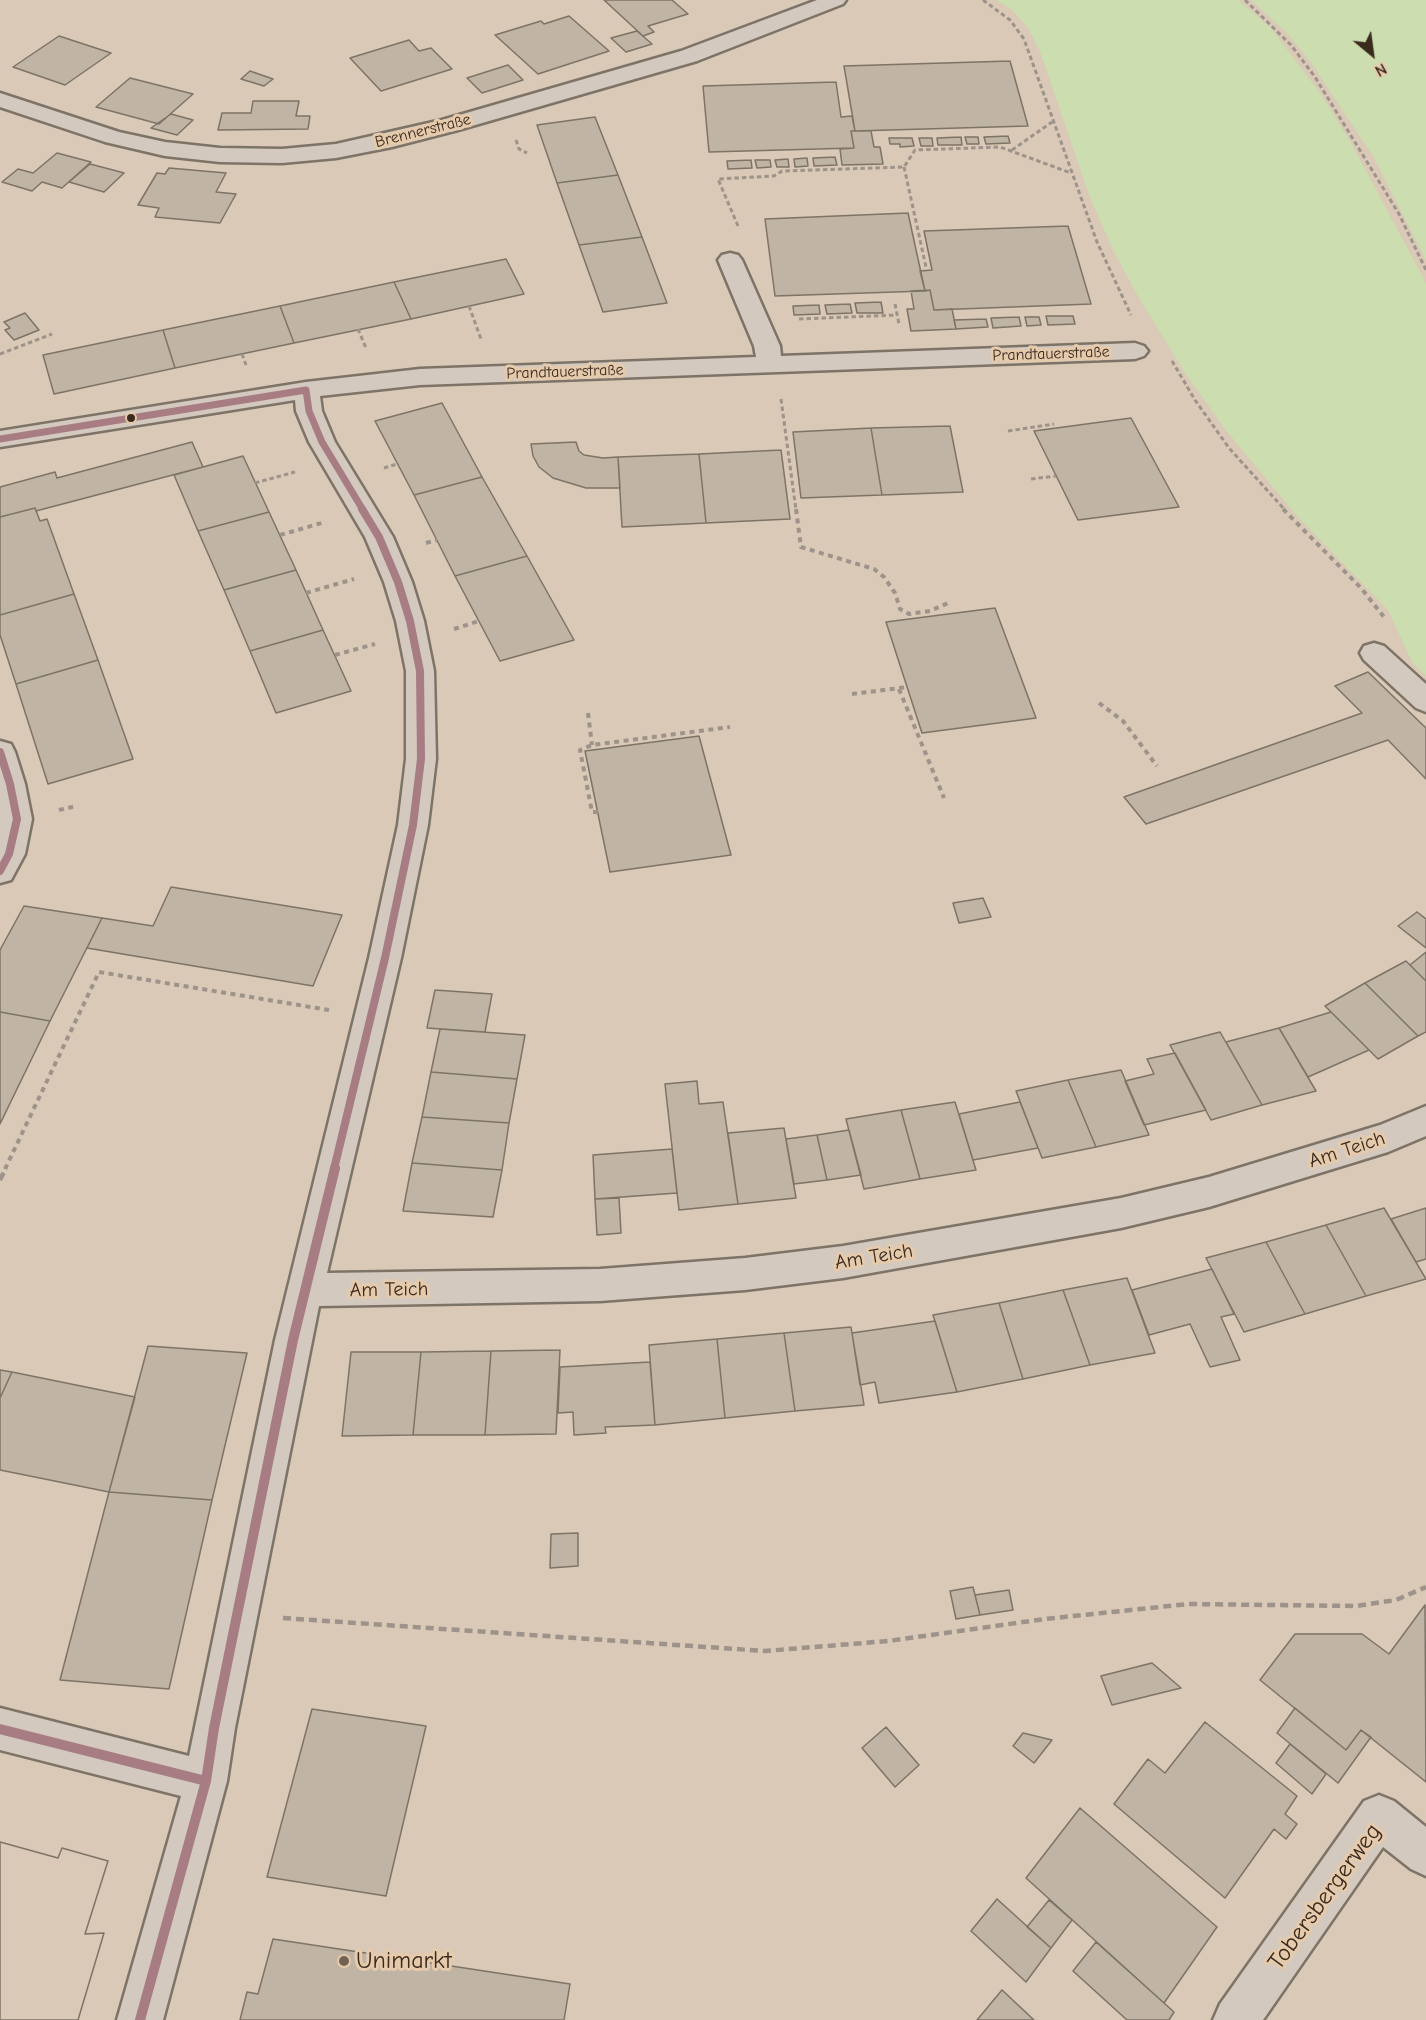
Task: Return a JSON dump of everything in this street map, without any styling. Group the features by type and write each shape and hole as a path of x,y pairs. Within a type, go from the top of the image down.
{"street":[{"name":"Brennerstraße","path":"0,100 113,137 165,149 220,155 282,156 336,151 392,140 461,122 638,72 689,56 836,0"},
{"path":"730,260 767,346 770,364"},
{"name":"Prandtauerstraße","path":"0,439 306,390 420,376 1135,351"},
{"path":"140,2020 206,1781 214,1728 305,1290 385,958 413,825 421,759 420,671 410,621 401,592 379,537 322,442 309,411 306,390"},
{"path":"1374,653 1426,701"},
{"path":"0,752 10,784 17,819 9,854 0,871"},
{"name":"Am Teich","path":"305,1290 600,1285 745,1274 843,1262 1110,1215 1209,1192 1388,1137 1426,1120"},
{"path":"0,1729 206,1781"},
{"name":"Tobersbergerweg","path":"1236,2020 1379,1816 1426,1854"}],"path":[{"path":"983,0 1010,20 1023,39 1097,242 1130,309 1135,351"},
{"path":"1245,0 1291,45 1315,77 1399,214 1426,270"},
{"path":"1011,151 1052,122"},
{"path":"926,267 904,167 915,150 1000,147 1071,172"},
{"path":"519,149 527,153"},
{"path":"741,232 718,179 774,176 782,171 904,167"},
{"path":"469,306 484,347"},
{"path":"792,319 897,315"},
{"path":"0,354 52,334"},
{"path":"1171,359 1195,400 1229,448 1380,611 1392,636 1391,644 1374,653"},
{"path":"781,395 801,547 874,569 895,593 900,609 909,614 930,611 948,603"},
{"path":"1008,432 1054,423"},
{"path":"255,483 306,470"},
{"path":"1031,479 1056,476"},
{"path":"280,535 335,520"},
{"path":"306,593 361,577"},
{"path":"446,632 479,621"},
{"path":"335,656 381,642"},
{"path":"852,694 908,687"},
{"path":"899,688 944,798"},
{"path":"1099,703 1123,721 1157,766"},
{"path":"588,713 592,746"},
{"path":"598,812 592,812 580,750 592,746 730,727"},
{"path":"53,811 76,806"},
{"path":"0,1180 99,972 339,1012"},
{"path":"277,1617 765,1651 888,1641 1045,1619 1188,1604 1356,1606 1396,1600 1426,1587"}],"green space":[{"path":"996,0 1238,0 1271,28 1320,93 1350,141 1426,283 1426,676 1412,662 1388,610 1297,516 1225,429 1185,373 1115,254 1091,200 1039,49 1028,28 1012,10"},
{"path":"1251,0 1426,0 1426,260 1373,156 1310,61 1287,33"}],"building":[{"path":"604,0 672,0 688,14 648,26 654,32 643,36"},
{"path":"569,16 609,51 538,74 495,35 541,21 544,24"},
{"path":"637,31 652,44 626,52 611,38"},
{"path":"59,36 111,53 65,85 13,67"},
{"path":"409,40 419,51 431,48 452,69 381,91 350,58"},
{"path":"1010,61 1028,126 855,131 844,66"},
{"path":"508,65 523,80 482,93 467,78"},
{"path":"250,71 273,79 264,86 241,79"},
{"path":"130,78 193,94 159,124 96,107"},
{"path":"836,82 841,117 852,116 855,131 851,131 854,148 709,152 703,86"},
{"path":"253,101 299,101 296,116 310,116 308,129 218,130 222,113 251,113"},
{"path":"171,114 193,120 177,135 151,128"},
{"path":"595,117 618,175 557,183 537,125"},
{"path":"851,131 871,131 874,147 880,147 883,164 842,165 840,149 854,148"},
{"path":"1008,136 1010,143 986,144 984,137"},
{"path":"961,137 962,145 938,145 937,138"},
{"path":"965,137 978,137 979,144 967,144"},
{"path":"889,138 912,138 914,146 900,147 900,144 890,144"},
{"path":"919,138 932,138 933,146 921,146"},
{"path":"57,153 91,162 62,188 42,182 32,191 2,182 18,169 33,173"},
{"path":"835,157 837,165 814,166 813,158"},
{"path":"807,158 808,166 795,167 794,159"},
{"path":"788,159 789,167 777,167 775,160"},
{"path":"751,160 752,168 728,169 727,161"},
{"path":"755,160 770,160 771,167 757,168"},
{"path":"90,164 124,173 104,192 69,182"},
{"path":"169,168 226,173 216,192 236,194 220,223 155,217 159,208 138,205 157,173 165,174"},
{"path":"618,175 642,237 579,245 557,183"},
{"path":"908,213 925,291 775,296 765,219"},
{"path":"1068,226 1091,304 934,310 930,290 925,291 920,271 932,270 924,231"},
{"path":"642,237 667,303 603,312 579,245"},
{"path":"506,259 524,294 411,319 394,282"},
{"path":"394,282 411,319 294,343 280,306"},
{"path":"930,290 934,310 952,309 956,329 911,331 907,309 914,309 911,291"},
{"path":"881,302 883,313 857,313 855,303"},
{"path":"850,304 852,313 827,314 825,305"},
{"path":"819,305 820,314 794,315 793,306"},
{"path":"280,306 294,343 175,368 163,330"},
{"path":"25,313 39,330 14,340 5,330 10,328 4,322"},
{"path":"1046,316 1073,316 1075,324 1048,325"},
{"path":"1019,317 1021,326 993,328 991,318"},
{"path":"1025,317 1039,317 1041,325 1027,326"},
{"path":"986,319 988,327 956,329 954,320"},
{"path":"163,330 175,368 54,394 43,355"},
{"path":"442,403 482,477 414,495 375,421"},
{"path":"1131,418 1179,507 1078,520 1034,431"},
{"path":"950,426 963,492 882,495 871,428"},
{"path":"871,428 882,495 801,498 793,432"},
{"path":"192,442 203,467 36,511 35,508 0,517 0,487 55,472 57,478"},
{"path":"576,442 579,451 584,455 603,458 618,457 620,488 586,488 553,478 539,467 533,456 531,444"},
{"path":"781,450 790,519 706,523 699,454"},
{"path":"699,454 706,523 622,527 618,457"},
{"path":"243,456 269,512 198,531 174,475"},
{"path":"482,477 527,556 455,576 414,495"},
{"path":"35,508 40,521 47,519 74,594 0,615 0,517"},
{"path":"269,512 296,570 224,590 198,531"},
{"path":"527,556 574,640 500,661 455,576"},
{"path":"296,570 323,630 250,651 224,590"},
{"path":"74,594 98,660 16,684 0,635 0,615"},
{"path":"995,608 1036,718 922,733 886,622"},
{"path":"323,630 351,691 276,713 250,651"},
{"path":"98,660 133,759 48,784 16,684"},
{"path":"1368,672 1426,728 1426,779 1388,740 1146,824 1124,797 1362,713 1335,686"},
{"path":"699,736 731,855 610,872 585,751"},
{"path":"171,887 342,915 313,986 87,948 102,918 153,926"},
{"path":"983,898 991,917 959,923 953,903"},
{"path":"24,906 102,918 50,1021 0,1012 0,950"},
{"path":"1417,912 1426,919 1426,948 1398,926"},
{"path":"1426,952 1426,981 1410,965"},
{"path":"1406,961 1426,981 1426,1032 1418,1036 1365,983"},
{"path":"1365,983 1418,1036 1378,1059 1325,1006"},
{"path":"435,990 492,994 485,1032 427,1028"},
{"path":"0,1012 50,1021 0,1124"},
{"path":"1331,1012 1369,1050 1308,1077 1279,1028"},
{"path":"1279,1028 1316,1091 1262,1105 1226,1042"},
{"path":"440,1029 525,1035 517,1079 431,1072"},
{"path":"1220,1032 1262,1105 1211,1120 1170,1045"},
{"path":"1175,1053 1206,1110 1144,1125 1125,1081 1154,1074 1147,1059"},
{"path":"1121,1070 1149,1135 1096,1147 1068,1080"},
{"path":"431,1072 517,1079 509,1123 422,1117"},
{"path":"1068,1080 1096,1147 1042,1158 1016,1091"},
{"path":"697,1081 699,1104 723,1102 738,1204 679,1210 665,1084"},
{"path":"955,1102 976,1170 920,1179 901,1110"},
{"path":"1020,1102 1038,1148 973,1160 959,1114"},
{"path":"901,1110 920,1179 864,1189 846,1119"},
{"path":"422,1117 509,1123 502,1170 412,1163"},
{"path":"784,1128 796,1198 738,1204 728,1133"},
{"path":"849,1130 861,1175 827,1180 817,1135"},
{"path":"817,1135 827,1180 794,1184 786,1139"},
{"path":"672,1149 677,1193 595,1199 593,1155"},
{"path":"412,1163 502,1170 493,1217 403,1211"},
{"path":"619,1198 621,1233 597,1235 595,1199"},
{"path":"1384,1208 1426,1279 1366,1296 1326,1225"},
{"path":"1426,1208 1426,1259 1416,1262 1391,1219"},
{"path":"1326,1225 1366,1296 1305,1314 1266,1242"},
{"path":"1266,1242 1305,1314 1244,1332 1206,1258"},
{"path":"1212,1269 1234,1314 1221,1317 1240,1360 1210,1367 1190,1324 1149,1335 1132,1290"},
{"path":"1127,1278 1155,1353 1090,1365 1063,1290"},
{"path":"1063,1290 1090,1365 1023,1379 999,1303"},
{"path":"999,1303 1023,1379 957,1392 933,1315"},
{"path":"935,1321 957,1392 879,1403 875,1382 860,1385 852,1333"},
{"path":"851,1327 864,1405 795,1411 784,1333"},
{"path":"784,1333 795,1411 725,1418 717,1339"},
{"path":"717,1339 725,1418 655,1425 649,1345"},
{"path":"148,1346 247,1353 212,1500 109,1492"},
{"path":"560,1350 556,1434 485,1435 491,1351"},
{"path":"491,1351 485,1435 413,1435 421,1352"},
{"path":"351,1352 421,1352 413,1435 342,1436"},
{"path":"650,1362 655,1425 605,1427 606,1433 574,1435 573,1412 558,1413 560,1367"},
{"path":"0,1370 12,1372 0,1398"},
{"path":"12,1372 135,1397 109,1492 0,1470 0,1398"},
{"path":"109,1492 212,1500 169,1689 60,1680"},
{"path":"578,1533 578,1566 550,1568 551,1534"},
{"path":"973,1587 980,1615 956,1619 950,1591"},
{"path":"1009,1590 1013,1610 980,1615 975,1595"},
{"path":"1425,1605 1426,1782 1361,1730 1346,1750 1260,1680 1295,1634 1362,1634 1389,1654"},
{"path":"1152,1663 1181,1688 1112,1705 1101,1676"},
{"path":"1295,1708 1346,1750 1361,1730 1371,1737 1338,1783 1277,1733"},
{"path":"312,1709 426,1726 386,1896 267,1877"},
{"path":"1205,1722 1297,1796 1285,1814 1297,1824 1286,1839 1274,1829 1225,1898 1114,1804 1148,1759 1165,1773"},
{"path":"886,1727 919,1765 895,1787 862,1748"},
{"path":"1023,1733 1052,1740 1034,1763 1013,1746"},
{"path":"1290,1744 1326,1774 1312,1794 1276,1763"},
{"path":"1080,1808 1217,1927 1164,2003 1026,1878"},
{"path":"0,1842 58,1858 62,1848 108,1861 85,1934 104,1933 78,2020 0,2020"},
{"path":"0,1842 58,1858 62,1848 108,1861 85,1934 104,1933 78,2020 0,2020"},
{"path":"997,1899 1051,1948 1026,1982 971,1931"},
{"path":"1049,1900 1072,1920 1051,1948 1027,1927"},
{"name":"Unimarkt","path":"273,1939 570,1984 564,2020 240,2020 247,1992 258,1994"},
{"path":"1096,1942 1174,2012 1169,2020 1127,2020 1073,1971"},
{"path":"1002,1990 1034,2020 977,2020"}],"transit line":[{"path":"0,439 306,390 309,411 322,442 379,537 398,582 410,621 420,671 421,759 413,825 385,958 293,1340 214,1728 206,1781 140,2020"},
{"path":"0,752 10,784 17,819 9,854 0,871"},
{"path":"0,1729 206,1781"}],"place":[{"name":"Unimarkt","path":"344,1961"}]}
